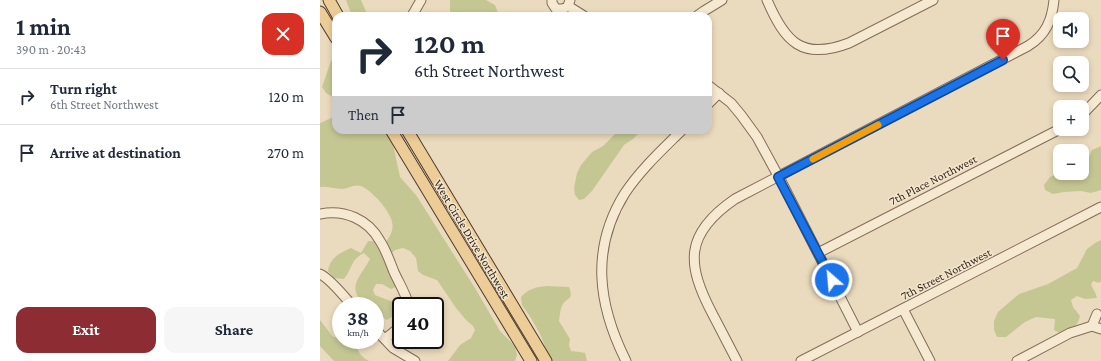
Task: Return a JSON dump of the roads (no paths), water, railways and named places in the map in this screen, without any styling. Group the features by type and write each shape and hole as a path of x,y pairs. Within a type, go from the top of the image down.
{"main road":[{"path":"329,0 336,12"},
{"path":"320,12 332,32"},
{"name":"West Circle Drive Northwest","path":"394,134 530,361"},
{"name":"West Circle Drive Northwest","path":"409,134 546,361"}],"street":[{"path":"415,12 421,0"},
{"path":"703,12 722,0"},
{"path":"767,0 779,25 794,42 812,50 824,50 849,43 933,0"},
{"path":"737,361 708,306 694,268 696,243 701,232 721,209 735,199 1037,41 1044,33 1052,14 1054,0"},
{"path":"553,2 556,9 567,5 578,12"},
{"path":"552,12 553,2"},
{"path":"712,88 730,103 757,137 858,332"},
{"path":"712,100 719,93"},
{"path":"1089,108 1101,95"},
{"name":"7th Place Northwest","path":"818,253 1053,133"},
{"path":"626,361 614,337 605,308 602,292 602,260 605,243 609,227 625,194 646,166 678,134"},
{"name":"7th Street Northwest","path":"801,361 1101,207"},
{"path":"320,214 336,212 345,214 361,220 368,226 380,240 405,297"},
{"path":"320,274 344,297"},
{"path":"903,309 930,361"},
{"path":"1017,361 1070,333 1097,328 1097,314"},
{"path":"392,334 385,340 394,348 415,361"}]}
